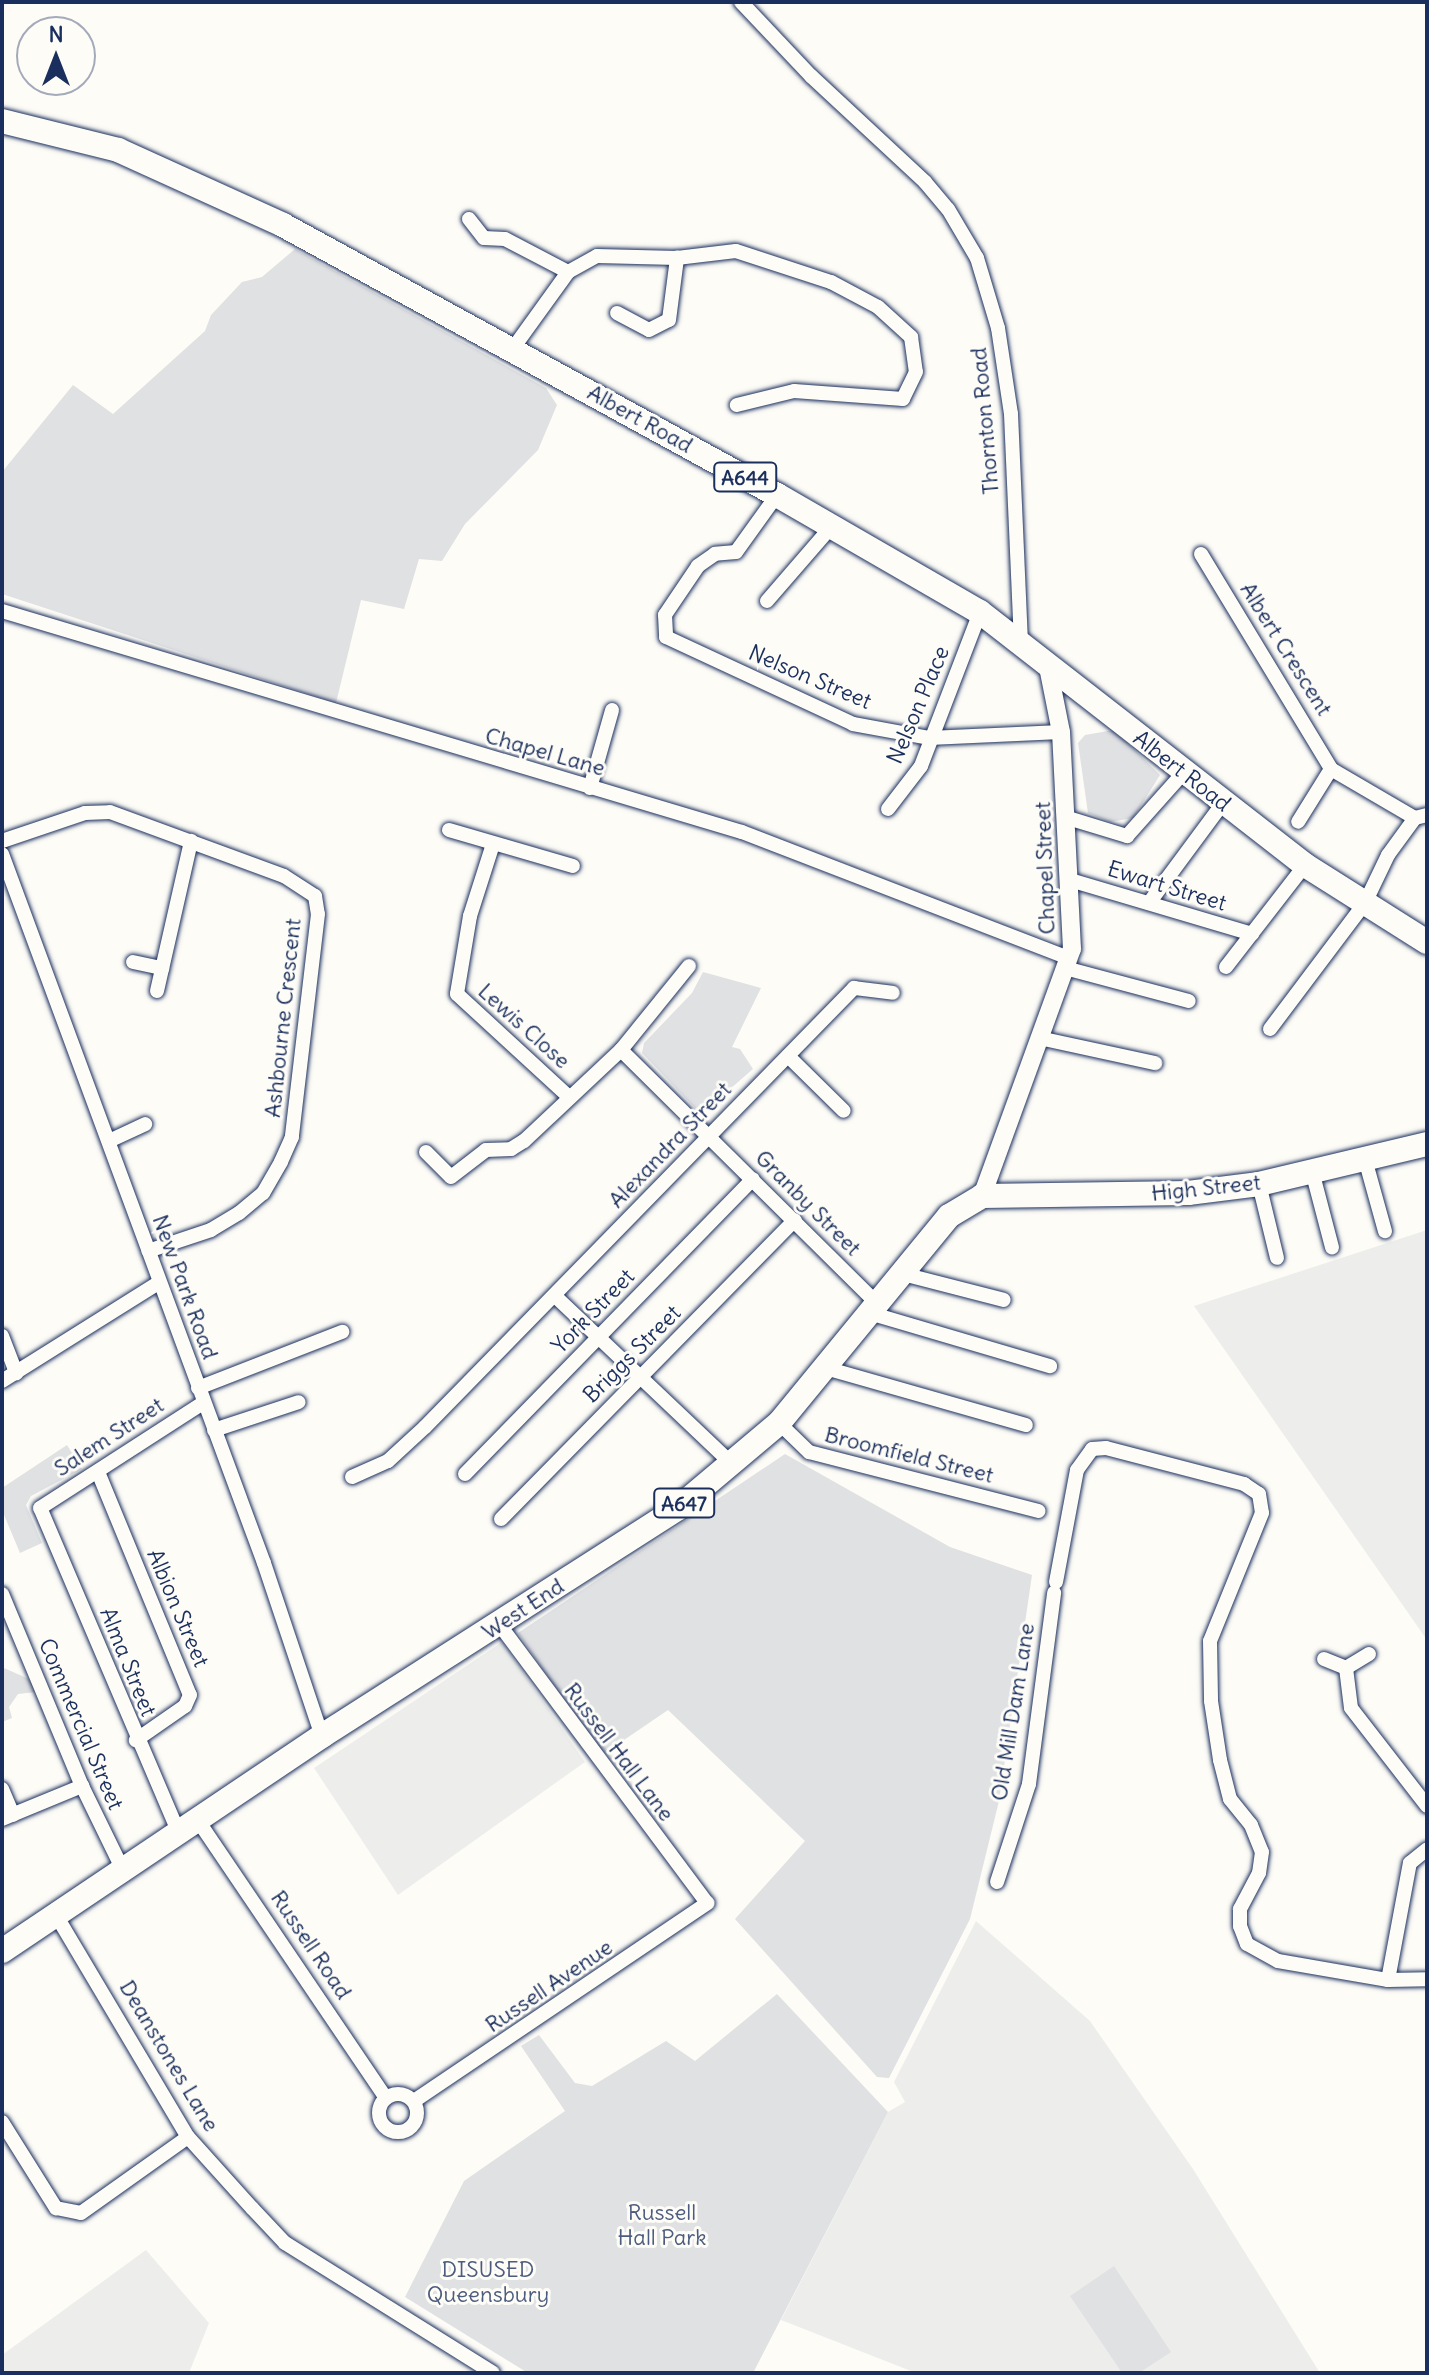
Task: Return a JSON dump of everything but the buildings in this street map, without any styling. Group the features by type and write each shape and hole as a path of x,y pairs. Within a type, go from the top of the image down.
{"main road":[{"name":"Albert Road","path":"2,121 118,150 283,225 514,347 777,495 980,612 1305,865 1427,942"},
{"name":"High Street","path":"982,1196 1188,1193 1259,1184 1427,1144"},
{"name":"West End","path":"2,1951 322,1736 678,1508 733,1465 779,1423 898,1273 949,1216 982,1196"}],"street":[{"name":"Thornton Road","path":"741,2 811,76 925,182 948,209 977,258 998,328 1011,414 1021,644"},
{"path":"469,219 484,238 505,239 568,272"},
{"path":"514,347 568,272 597,256 677,258 736,251 831,282 878,307 911,337 916,372 907,405 794,391 737,405"},
{"path":"617,313 649,330 669,320 677,258"},
{"name":"Nelson Street","path":"777,495 736,552 715,554 698,566 665,615 666,637 853,724 929,738 1061,732"},
{"path":"767,601 831,527"},
{"name":"Albert Crescent","path":"1201,554 1331,769 1421,816"},
{"name":"Chapel Lane","path":"2,611 742,832 1067,963 1189,1001"},
{"name":"Nelson Place","path":"888,809 921,766 929,738 980,612"},
{"name":"Chapel Street","path":"982,1196 1067,963 1070,880 1068,818 1061,732 1048,667"},
{"path":"590,788 612,710"},
{"path":"1298,822 1331,769"},
{"path":"1068,818 1127,836 1184,772"},
{"path":"1149,903 1223,803"},
{"name":"Ashbourne Crescent","path":"2,841 98,810 191,841 302,884 315,896 318,914 292,1137 281,1162 263,1193 239,1213 211,1230 148,1251"},
{"path":"1270,1029 1365,903 1388,855 1421,816"},
{"path":"449,830 573,866"},
{"path":"157,991 191,841"},
{"name":"Lewis Close","path":"493,844 470,916 457,994 569,1097"},
{"name":"New Park Road","path":"2,854 214,1430 322,1736"},
{"path":"1226,967 1305,865"},
{"name":"Ewart Street","path":"1070,880 1252,934"},
{"path":"133,962 162,968"},
{"path":"426,1152 451,1177 486,1150 511,1149 524,1141 621,1050 689,966"},
{"name":"Alexandra Street","path":"352,1477 388,1461 425,1427 854,988 893,993"},
{"path":"1039,1038 1155,1063"},
{"name":"Granby Street","path":"621,1050 795,1220 870,1306"},
{"path":"788,1056 844,1111"},
{"path":"109,1141 145,1124"},
{"path":"1365,1159 1385,1231"},
{"path":"1312,1171 1332,1247"},
{"name":"York Street","path":"465,1474 753,1179"},
{"path":"1259,1184 1277,1258"},
{"name":"Briggs Street","path":"501,1519 795,1220"},
{"path":"898,1273 1004,1300"},
{"path":"2,1381 158,1283"},
{"path":"555,1296 733,1465"},
{"path":"870,1306 1050,1366"},
{"path":"198,1388 342,1332"},
{"path":"2,1336 16,1373"},
{"path":"822,1367 1026,1425"},
{"path":"214,1430 299,1402"},
{"name":"Salem Street","path":"40,1508 203,1403"},
{"name":"Broomfield Street","path":"779,1423 809,1452 1039,1511"},
{"name":"Old Mill Dam Lane","path":"997,1882 1029,1784 1055,1588 1077,1470 1092,1449 1106,1448 1244,1484 1259,1494 1258,1527 1210,1641 1211,1701 1220,1760 1230,1799 1251,1825 1262,1852 1259,1873 1240,1909 1240,1926 1247,1944 1278,1961 1388,1980 1427,1979"},
{"name":"Albion Street","path":"98,1472 190,1695 185,1706 136,1740"},
{"name":"Alma Street","path":"40,1508 136,1740 187,1825"},
{"name":"Commercial Street","path":"2,1594 82,1786 123,1870"},
{"name":"Russell Hall Lane","path":"499,1624 707,1903"},
{"path":"1346,1668 1369,1654"},
{"path":"1324,1659 1346,1668"},
{"path":"1346,1668 1351,1708 1427,1806"},
{"path":"2,1789 8,1817 82,1786"},
{"name":"Russell Road","path":"187,1825 386,2098 379,2109 381,2121 399,2133 416,2121 414,2101"},
{"path":"1388,1980 1410,1863 1427,1849"},
{"name":"Russell Avenue","path":"414,2101 707,1903"},
{"name":"Deanstones Lane","path":"56,1915 188,2137 285,2243 493,2373"},
{"path":"386,2098 403,2094 414,2101"},
{"path":"2,2122 56,2208 81,2213 188,2137"}],"shaded area":[{"path":"1427,1230 1427,1640 1194,1306"},
{"path":"502,1642 585,1762 398,1895 314,1768"},
{"path":"976,1921 1090,2021 1193,2169 1320,2373 916,2373 781,2320 888,2112 905,2102 894,2082"},
{"path":"146,2250 209,2323 189,2373 2,2373 2,2355"}],"green space":[{"path":"295,249 546,388 557,405 538,450 465,524 442,561 419,559 404,609 361,600 336,703 2,594 2,472 73,385 113,414 205,331 211,315 242,282 262,277"},
{"path":"1114,730 1160,775 1133,818 1110,822 1088,813 1078,743 1085,735"},
{"path":"703,972 761,988 732,1047 740,1049 753,1069 706,1110 695,1108 642,1053 644,1043 692,993"},
{"path":"67,1445 82,1469 31,1496 26,1505 42,1543 20,1553 2,1510 2,1488"},
{"path":"785,1454 950,1547 1032,1575 999,1801 970,1919 889,2078 877,2077 735,1919 805,1841 668,1710 602,1755 518,1633"},
{"path":"2,1644 4,1668 29,1679 36,1692 18,1694 9,1707 12,1718 2,1722"},
{"name":"Russell Hall Park","path":"777,1994 888,2112 753,2373 528,2373 405,2297 464,2181 565,2111 521,2046 539,2035 575,2083 592,2086 666,2041 695,2061"},
{"path":"1114,2266 1171,2352 1139,2373 1122,2373 1070,2296"}],"park label":[{"name":"DISUSED Queensbury","path":"488,2282"}]}
